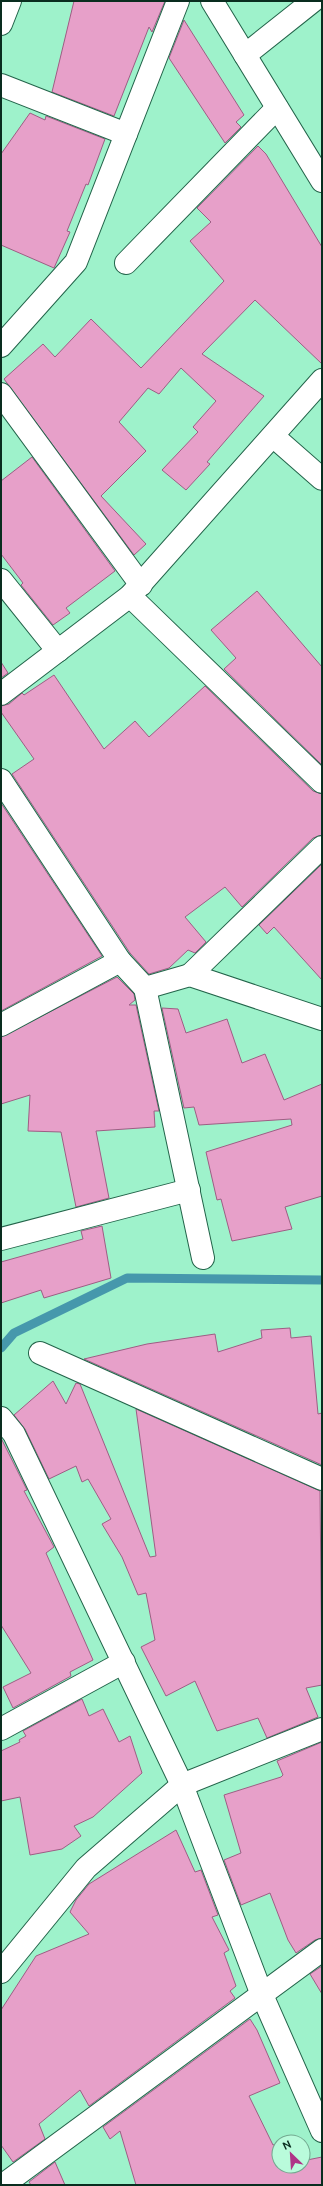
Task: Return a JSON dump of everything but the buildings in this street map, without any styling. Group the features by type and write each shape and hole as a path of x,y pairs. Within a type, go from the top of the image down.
{"street":[{"path":"1,24 10,1"},
{"path":"1,346 76,262 178,1"},
{"path":"212,1 322,180"},
{"path":"245,55 313,1"},
{"path":"1,85 126,134"},
{"path":"126,263 277,108"},
{"path":"1,694 136,590 322,380"},
{"path":"1,394 136,590 322,782"},
{"path":"273,436 322,479"},
{"path":"1,580 58,651"},
{"path":"1,780 120,961 145,988 204,1258"},
{"path":"145,988 190,975 322,847"},
{"path":"1,1025 120,961"},
{"path":"190,975 322,1019"},
{"path":"1,1239 189,1190"},
{"path":"40,1353 322,1479"},
{"path":"1,1418 14,1434 182,1785 262,1995 322,2131"},
{"path":"1,1729 124,1662"},
{"path":"1,1972 86,1868 182,1785 322,1729"},
{"path":"3,2185 322,1950"}],"waterway":[{"path":"1,1348 14,1333 127,1278 322,1280"}]}
